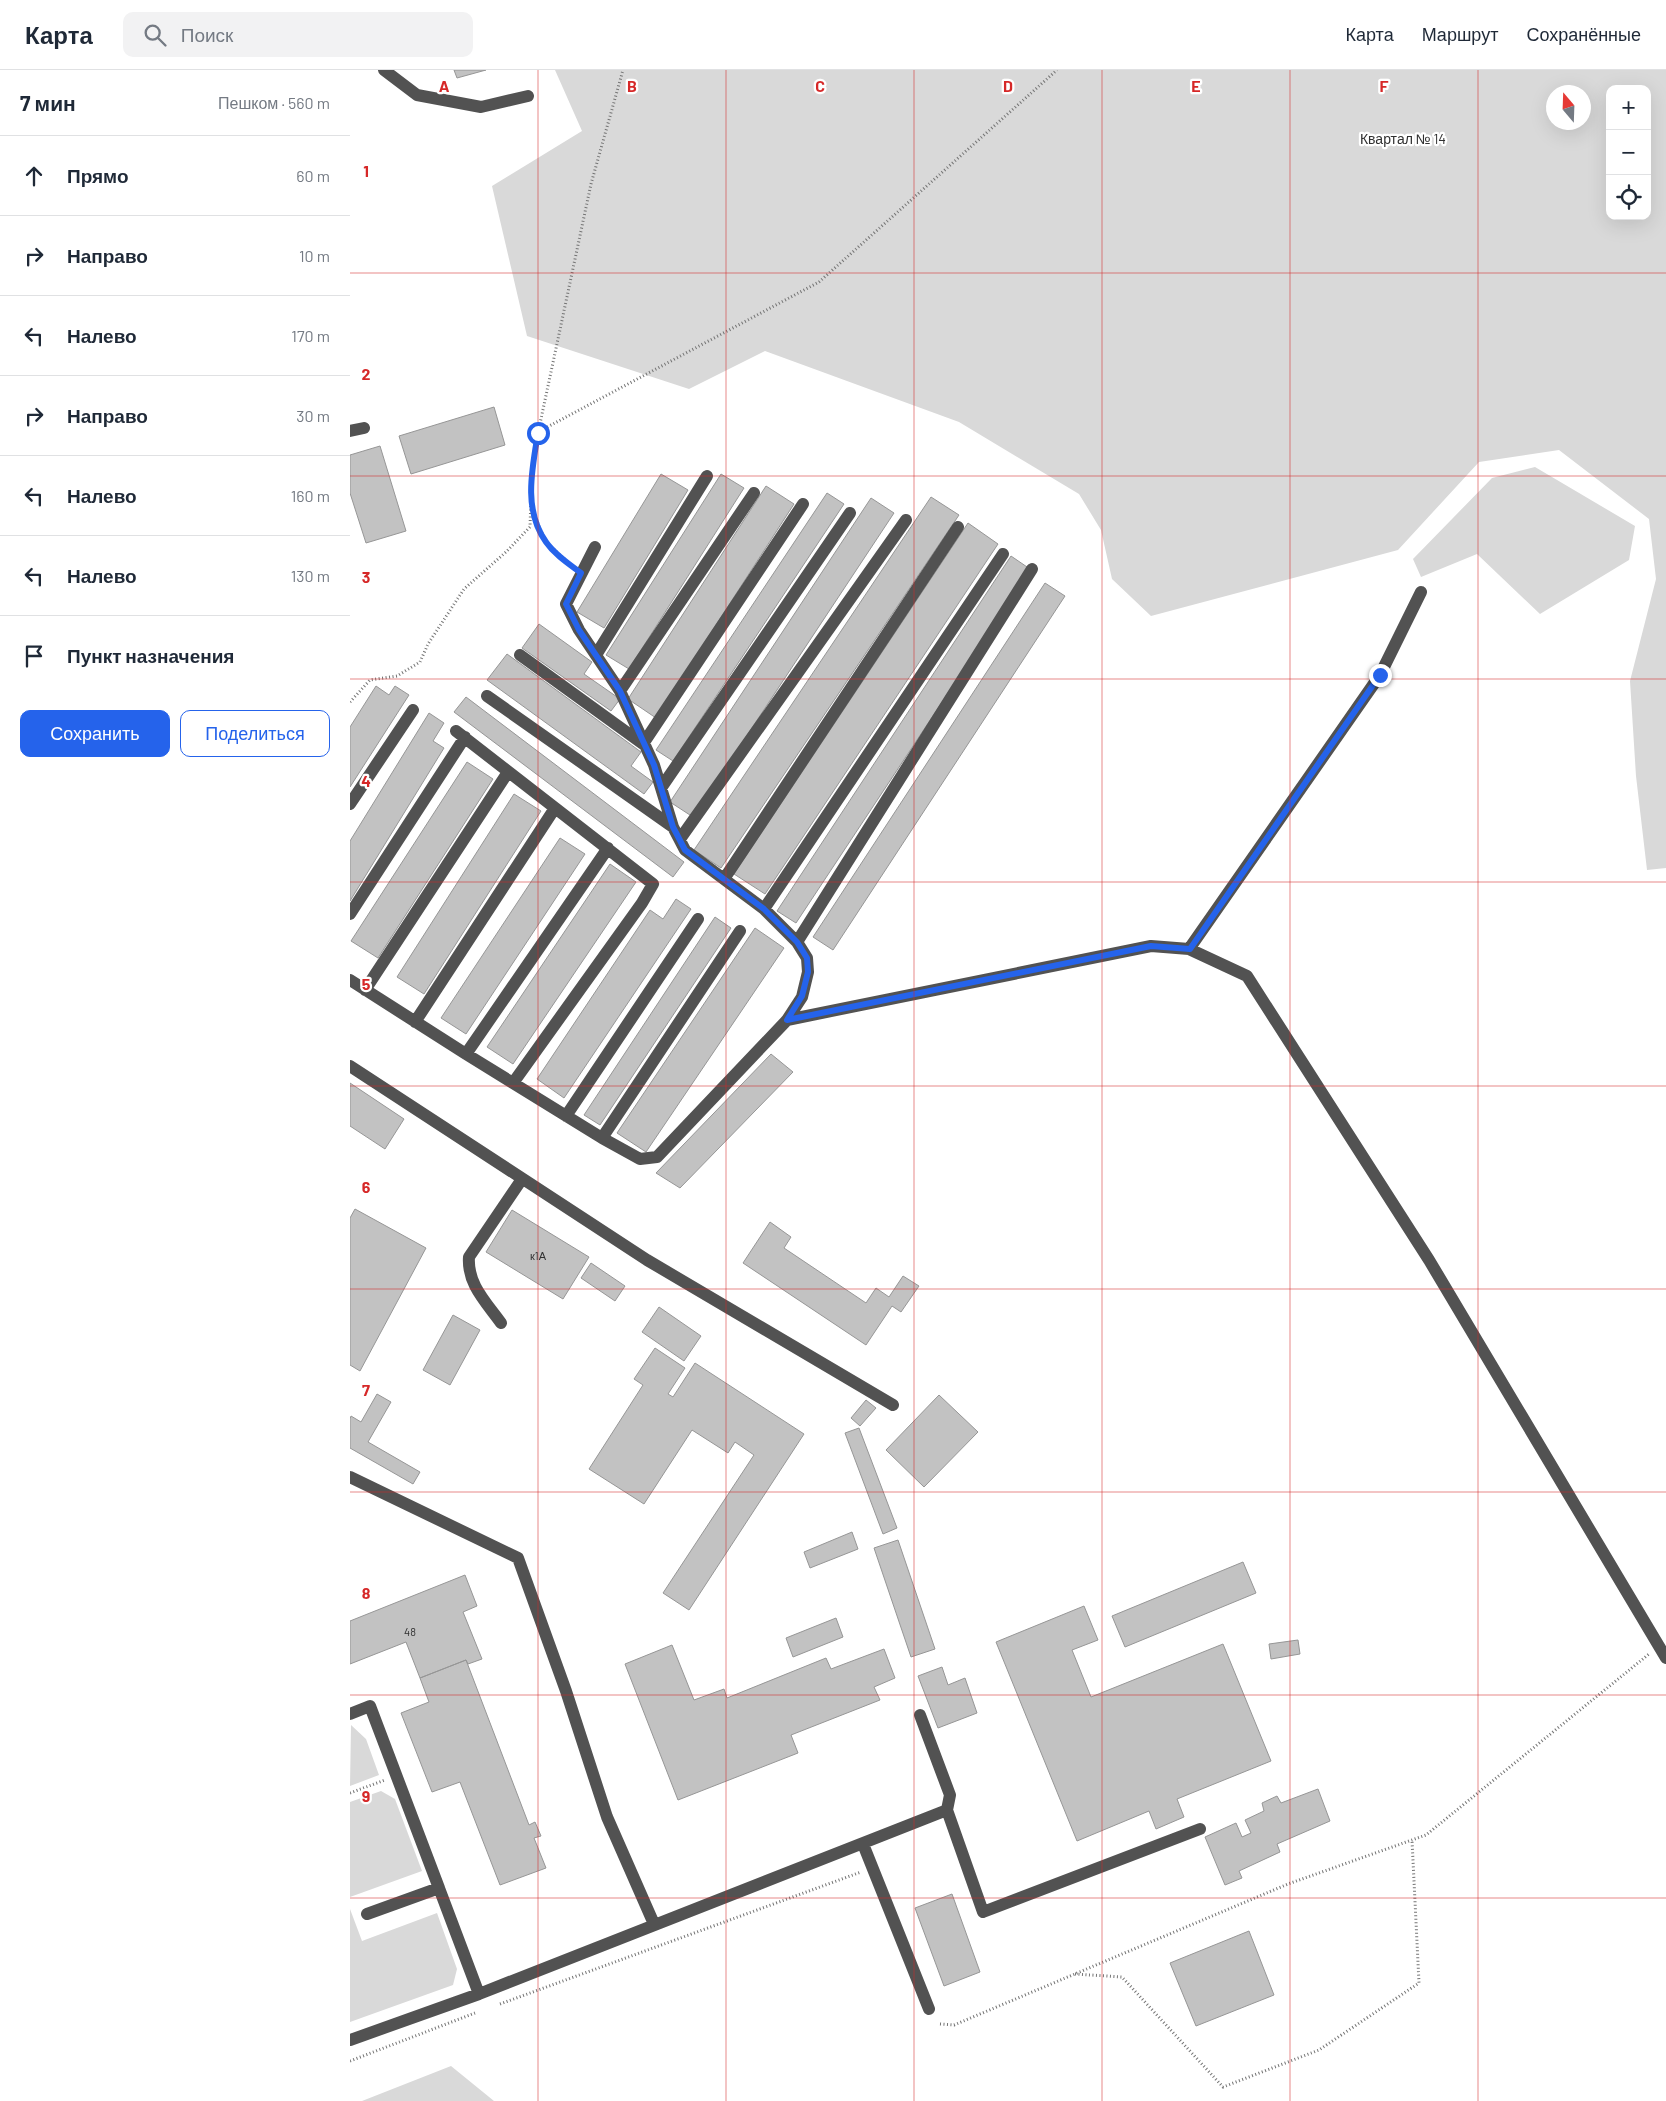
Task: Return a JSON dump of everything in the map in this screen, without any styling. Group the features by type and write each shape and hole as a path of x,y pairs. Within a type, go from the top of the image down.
{"street":[{"path":"384,70 417,95 481,106 528,96"},
{"path":"350,431 364,428"},
{"path":"596,655 708,476"},
{"path":"620,691 754,493"},
{"path":"643,744 803,504"},
{"path":"661,788 850,513"},
{"path":"680,839 906,520"},
{"path":"724,879 958,527"},
{"path":"350,980 566,1116 640,1158 657,1157 787,1020 802,996 808,972 807,958 797,942 764,909 685,850 673,827 654,765 620,691 579,630 566,604 595,547"},
{"path":"764,909 1003,554"},
{"path":"797,942 1032,568"},
{"path":"1190,949 1380,675 1421,592"},
{"path":"520,655 643,744"},
{"path":"487,696 673,827"},
{"path":"350,804 413,710"},
{"path":"350,914 461,734 653,884 642,903 513,1083"},
{"path":"366,990 508,772"},
{"path":"416,1022 556,808"},
{"path":"466,1054 608,848"},
{"path":"566,1116 698,919"},
{"path":"602,1138 740,931"},
{"path":"787,1020 1151,946 1190,949 1247,976 1430,1260 1666,1658"},
{"path":"350,1066 646,1260 893,1405"},
{"path":"501,1323 472,1283 468,1270 469,1257 522,1179"},
{"path":"350,1477 518,1558 566,1691 607,1817 654,1924"},
{"path":"350,1714 370,1706 479,1994"},
{"path":"920,1715 950,1795 947,1810 983,1912 1200,1829"},
{"path":"350,2040 479,1994 947,1810"},
{"path":"863,1844 928,2009"},
{"path":"367,1914 439,1888"}],"path":[{"path":"350,702 370,680 397,676 420,662 428,644 464,589 506,552 530,526 532,467 538,433 591,184 624,70"},
{"path":"538,433 819,282 1057,70"},
{"path":"531,507 546,542 559,556 581,573"},
{"path":"940,2024 954,2025 1288,1884 1426,1835 1659,1646"},
{"path":"350,1793 398,1776"},
{"path":"1072,1974 1122,1977 1224,2087 1319,2050 1419,1982 1412,1840"},
{"path":"495,2005 872,1868"},
{"path":"350,2061 477,2012"}],"green space":[{"name":"Квартал № 14","path":"555,70 1666,70 1666,868 1647,870 1636,776 1630,681 1656,579 1649,519 1559,450 1479,462 1398,550 1151,616 1112,579 1101,530 1079,494 959,422 765,351 689,389 527,336 492,186 582,131"},
{"path":"1535,467 1635,526 1629,560 1540,614 1477,554 1421,577 1413,559 1492,478"},
{"path":"351,1725 366,1739 379,1775 350,1786"},
{"path":"381,1791 395,1799 422,1871 350,1897 350,1802"},
{"path":"350,1909 362,1941 437,1913 457,1969 453,1985 350,2022"},
{"path":"451,2066 494,2101 362,2101"}],"building":[{"path":"454,70 486,70 457,78"},
{"path":"494,407 505,445 411,474 399,436"},
{"path":"380,446 406,531 366,543 350,493 350,455"},
{"path":"661,474 688,490 604,628 577,612"},
{"path":"721,474 744,488 629,669 606,655"},
{"path":"766,486 794,504 656,718 628,699"},
{"path":"827,493 844,504 673,761 656,750"},
{"path":"931,497 959,515 721,868 694,850"},
{"path":"871,498 894,513 693,817 670,802"},
{"path":"968,523 998,544 765,894 734,874"},
{"path":"1011,556 1030,569 796,923 777,911"},
{"path":"1045,583 1065,596 833,950 813,937"},
{"path":"539,624 592,662 584,674 620,699 611,711 522,648"},
{"path":"507,654 641,752 631,766 653,782 644,794 487,680"},
{"path":"376,686 389,695 395,686 409,695 350,787 350,727"},
{"path":"466,697 684,862 673,877 454,712"},
{"path":"429,713 444,723 433,741 444,748 350,901 350,841"},
{"path":"467,762 493,779 378,958 351,941"},
{"path":"514,794 541,811 424,994 397,977"},
{"path":"560,838 585,854 466,1034 441,1018"},
{"path":"610,864 636,882 513,1064 487,1047"},
{"path":"676,899 691,909 564,1098 537,1079 650,910 663,919"},
{"path":"715,917 731,928 600,1125 584,1115"},
{"path":"755,928 784,948 646,1152 617,1133"},
{"path":"771,1054 793,1072 680,1188 656,1173"},
{"path":"350,1083 404,1119 385,1149 350,1126"},
{"path":"355,1209 426,1248 360,1371 350,1365 350,1218"},
{"path":"512,1210 589,1257 563,1299 486,1252"},
{"path":"770,1222 791,1237 784,1248 866,1303 876,1288 889,1297 903,1276 919,1286 901,1312 892,1306 866,1345 743,1263"},
{"path":"591,1263 625,1286 615,1301 581,1278"},
{"path":"659,1307 701,1336 684,1361 642,1332"},
{"path":"453,1315 480,1330 450,1385 423,1370"},
{"path":"655,1348 685,1368 668,1394 673,1397 695,1363 804,1434 689,1610 663,1593 754,1455 735,1442 728,1453 692,1430 644,1504 589,1469 643,1385 634,1379"},
{"path":"377,1394 391,1402 368,1442 420,1472 413,1484 350,1448 351,1416 361,1422"},
{"path":"939,1395 978,1432 924,1487 886,1450"},
{"path":"866,1400 876,1408 860,1426 851,1418"},
{"path":"859,1428 897,1528 883,1534 845,1433"},
{"path":"852,1532 858,1549 810,1568 804,1552"},
{"path":"898,1540 935,1649 911,1657 874,1548"},
{"path":"1243,1562 1256,1593 1125,1647 1112,1616"},
{"path":"465,1575 477,1606 463,1612 482,1659 468,1664 466,1660 420,1678 406,1642 350,1664 350,1621"},
{"path":"1084,1606 1098,1640 1072,1650 1091,1697 1223,1644 1271,1761 1177,1799 1184,1817 1156,1829 1149,1811 1077,1841 996,1642"},
{"path":"836,1618 843,1637 793,1657 786,1638"},
{"path":"1298,1640 1300,1654 1271,1659 1269,1644"},
{"path":"672,1645 694,1700 724,1689 727,1698 826,1658 831,1669 884,1649 895,1678 874,1687 880,1700 791,1735 798,1753 678,1800 625,1664"},
{"path":"466,1660 529,1825 535,1822 541,1836 534,1838 546,1868 500,1885 460,1782 432,1792 401,1713 429,1702 420,1678"},
{"path":"942,1667 948,1685 965,1678 977,1713 938,1728 918,1676"},
{"path":"1318,1789 1330,1821 1277,1844 1280,1852 1239,1871 1242,1878 1225,1885 1205,1837 1236,1823 1242,1837 1251,1833 1245,1820 1264,1811 1262,1803 1277,1796 1281,1803"},
{"path":"952,1894 980,1972 944,1986 915,1908"},
{"path":"1249,1931 1274,1995 1196,2026 1170,1963"}],"route":[{"path":"538,433 532,467 531,507 546,542 559,556 581,573 566,604 579,630 620,691 654,765 673,827 685,850 764,909 797,942 807,958 808,972 802,996 787,1020 1151,946 1190,949 1380,675"}]}
